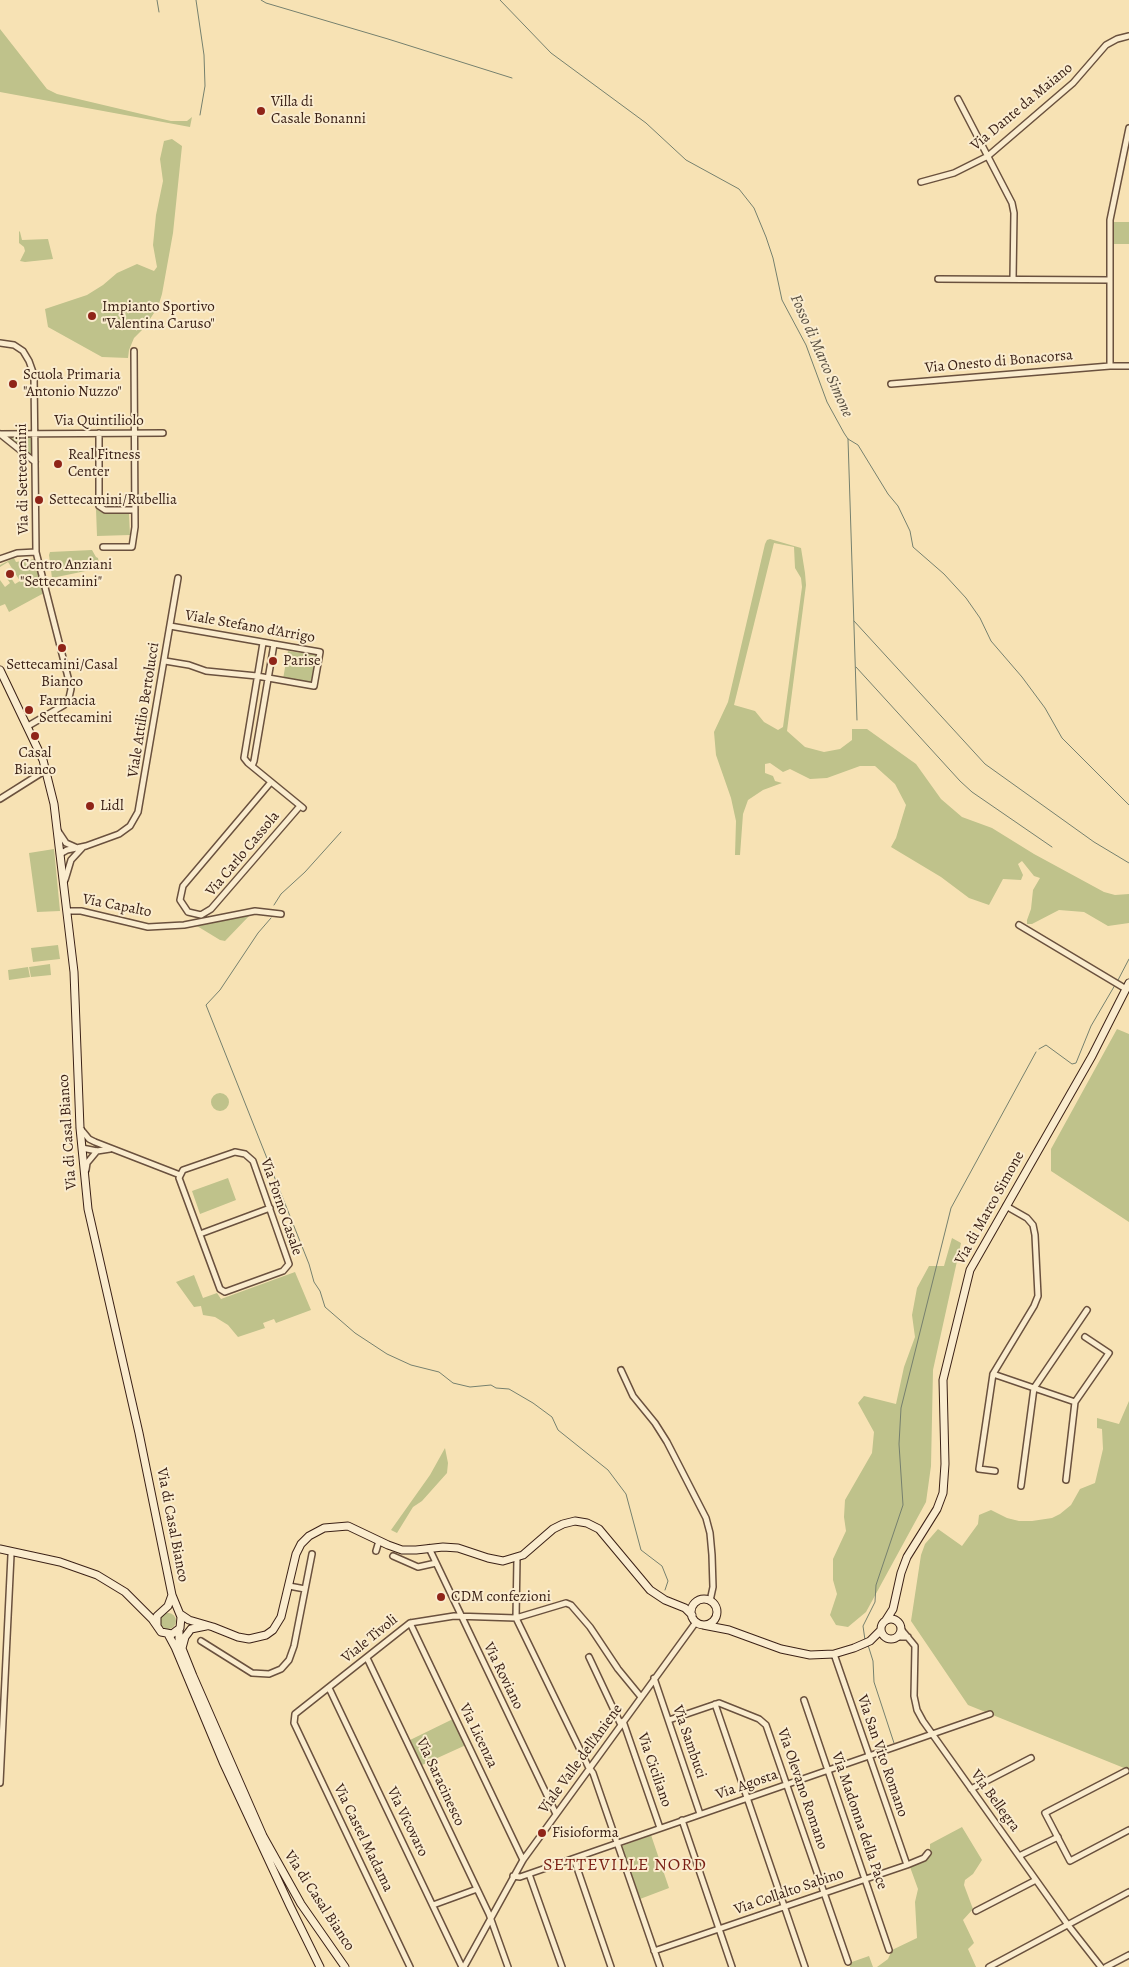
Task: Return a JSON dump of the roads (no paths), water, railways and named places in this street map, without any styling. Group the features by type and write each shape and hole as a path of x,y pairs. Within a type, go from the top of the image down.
{"street":[{"name":"Via Dante da Maiano","path":"921,182 954,173 988,156 1073,83 1103,48 1117,39 1129,36"},
{"path":"958,99 1014,207 1013,279"},
{"path":"1110,366 1110,217 1129,128"},
{"path":"938,279 1110,280"},
{"name":"Via di Settecamini","path":"0,343 9,344 20,349 31,364 34,379 36,552 71,691 64,705 28,726"},
{"path":"102,547 132,547 135,527 134,350"},
{"name":"Via Onesto di Bonacorsa","path":"891,384 1129,366"},
{"path":"99,433 99,506 105,510 135,510"},
{"name":"Via Quintiliolo","path":"0,434 164,433"},
{"path":"0,434 35,462"},
{"path":"0,559 16,553 36,552"},
{"name":"Viale Attilio Bertolucci","path":"75,854 86,846 123,832 133,822 138,812 178,578"},
{"name":"Viale Stefano d'Arrigo","path":"165,661 189,665 206,671 257,676 314,686 320,652 170,626"},
{"path":"263,643 244,756 246,762 271,782"},
{"path":"252,766 274,644"},
{"name":"Via di Casal Bianco","path":"0,670 28,726 46,770 57,828 74,972 80,1128 88,1209 139,1433 172,1596 179,1613"},
{"path":"250,723 260,729"},
{"path":"248,730 260,729"},
{"path":"0,799 46,770"},
{"name":"Via Carlo Cassola","path":"271,782 301,807 211,909 199,915 192,914 185,909 180,900 183,886 271,782"},
{"path":"57,828 66,843 75,847"},
{"name":"Viale Attilio Bertolucci","path":"60,854 75,847 86,846"},
{"path":"60,854 75,854"},
{"path":"64,890 68,866 75,854"},
{"name":"Via Capalto","path":"67,910 81,911 148,927 184,925 255,911 281,914"},
{"path":"1019,925 1116,983 1127,986"},
{"name":"Via di Marco Simone","path":"886,1620 892,1612 901,1573 907,1557 937,1510 943,1493 945,1464 943,1380 965,1288 974,1263 1092,1056 1127,986"},
{"path":"80,1128 89,1139 95,1142 180,1174"},
{"path":"82,1148 95,1142"},
{"path":"82,1148 97,1151 105,1148 115,1150"},
{"path":"84,1178 87,1164 97,1151"},
{"name":"Via Forno Casale","path":"235,1152 243,1153 250,1157 253,1162 270,1208 289,1262 287,1268 278,1273 227,1291 222,1291 179,1181 180,1174 183,1170 235,1152"},
{"path":"995,1471 979,1469 993,1374 1038,1297 1034,1227 1029,1220 1006,1206"},
{"path":"200,1234 270,1208"},
{"path":"1022,1486 1034,1388 1087,1310"},
{"path":"1066,1480 1075,1402 1109,1352 1085,1337"},
{"path":"620,1370 633,1396 666,1439 706,1518 713,1562 713,1588 710,1601"},
{"path":"993,1374 1075,1402"},
{"path":"143,1611 153,1615 172,1609 189,1620 249,1639 266,1635 273,1630 281,1617 296,1554 301,1544 318,1531 332,1526 348,1526 402,1550 443,1546 458,1548 503,1561 517,1558 528,1552 558,1526 569,1522 587,1523 604,1535 650,1590 664,1600 680,1606 692,1615 696,1622 703,1625 729,1630 793,1652 810,1655 834,1654 866,1642 908,1637"},
{"path":"376,1551 379,1541"},
{"name":"Via Roviano","path":"430,1548 556,1814"},
{"path":"0,1551 11,1555 20,1554"},
{"path":"0,1551 65,1563 103,1578 120,1588 161,1632 168,1634 186,1623 199,1622"},
{"path":"201,1641 250,1672 266,1674 277,1671 286,1664 292,1651 312,1554"},
{"path":"0,1784 1,1717 11,1555"},
{"path":"393,1556 418,1567 436,1563"},
{"path":"517,1558 516,1618 591,1770 660,1967"},
{"path":"289,1586 305,1590"},
{"name":"Via di Casal Bianco","path":"161,1611 170,1603 172,1596"},
{"path":"680,1606 689,1606 704,1599 710,1601 716,1606 718,1621 729,1630"},
{"name":"Viale Tivoli","path":"294,1720 295,1714 410,1623 461,1616 516,1618 564,1603 569,1604 590,1627 618,1669 641,1697"},
{"path":"692,1615 695,1603"},
{"name":"Via di Marco Simone","path":"894,1605 894,1612 900,1626"},
{"path":"157,1626 156,1620 161,1611"},
{"path":"179,1613 180,1627"},
{"path":"703,1625 711,1623 716,1617"},
{"path":"866,1642 880,1631 881,1624 886,1620 893,1619 900,1626 898,1637"},
{"name":"Viale Valle dell'Aniene","path":"463,1967 523,1860 591,1770 622,1723 696,1622"},
{"name":"Via Licenza","path":"410,1623 523,1860"},
{"path":"182,1648 185,1637 191,1629 205,1626 213,1627"},
{"name":"Via Bellegra","path":"900,1626 908,1637 913,1640 916,1649 914,1690 916,1706 932,1734 1068,1925 1101,1967"},
{"name":"Via di Casal Bianco","path":"180,1627 178,1638 224,1752 266,1842 301,1904 345,1967"},
{"path":"880,1631 886,1639"},
{"name":"Via di Casal Bianco","path":"168,1634 223,1762 320,1967"},
{"name":"Via San Vito Romano","path":"834,1654 907,1865"},
{"name":"Via Ciciliano","path":"589,1657 622,1723 660,1828"},
{"name":"Via Saracinesco","path":"367,1658 490,1916 508,1967"},
{"name":"Via Sambuci","path":"654,1678 700,1814"},
{"name":"Via Vicovaro","path":"329,1688 463,1967"},
{"name":"Via Madonna della Pace","path":"804,1700 889,1950"},
{"path":"669,1720 715,1704 805,1967"},
{"name":"Via Olevano Romano","path":"715,1704 723,1704 759,1719 766,1725 848,1962"},
{"name":"Via Agosta","path":"513,1876 518,1878 530,1874 990,1714"},
{"name":"Via Castel Madama","path":"294,1720 410,1967"},
{"path":"971,1789 1031,1758"},
{"path":"1126,1771 1045,1813 1070,1861 1129,1830"},
{"path":"682,1820 732,1967"},
{"path":"1019,1856 1058,1837"},
{"name":"Via Collalto Sabino","path":"654,1951 907,1865 924,1858 928,1853"},
{"path":"574,1859 610,1967"},
{"path":"530,1874 562,1967"},
{"path":"976,1911 1036,1880"},
{"path":"433,1905 477,1889"},
{"path":"989,1967 1129,1892"},
{"path":"1106,1967 1129,1955"}],"waterway":[{"path":"157,0 159,12"},
{"path":"196,0 204,55 205,86 200,115"},
{"path":"261,0 512,78"},
{"name":"Fosso di Marco Simone","path":"500,0 551,53 646,123 686,160 739,189 754,208 773,258 782,300 806,345 827,402 848,439 858,445 888,494 898,506 910,531 913,547 944,574 966,598 980,618 991,641 1022,677 1045,708 1062,738 1129,805"},
{"path":"848,439 857,720"},
{"path":"854,621 985,764 1094,842 1129,863"},
{"path":"856,667 960,781 972,792 1052,847"},
{"path":"274,905 281,894 305,872 341,832"},
{"path":"271,918 258,933 220,990 206,1005 325,1307 355,1333 387,1354 411,1365 439,1372 453,1383 470,1387 491,1385 496,1388 509,1389 552,1417 558,1430 608,1470 626,1494 641,1550 662,1566 668,1581 665,1590"},
{"path":"1117,982 1129,959"},
{"path":"1039,1049 1046,1045 1072,1064 1076,1063 1091,1026 1115,985"},
{"path":"865,1640 863,1626 875,1602 876,1585 903,1505 899,1444 901,1408 951,1208 1036,1052"},
{"path":"868,1645 873,1661 874,1682 894,1743"}],"place":[{"name":"Villa di Casale Bonanni","path":"261,111"},
{"name":"Impianto Sportivo \"Valentina Caruso\"","path":"92,316"},
{"name":"Scuola Primaria \"Antonio Nuzzo\"","path":"13,384"},
{"name":"Real Fitness Center","path":"58,464"},
{"name":"Settecamini/Rubellia","path":"39,500"},
{"name":"Centro Anziani \"Settecamini\"","path":"10,574"},
{"name":"Settecamini/Casal Bianco","path":"62,648"},
{"name":"Parise","path":"273,661"},
{"name":"Farmacia Settecamini","path":"29,710"},
{"name":"Casal Bianco","path":"35,736"},
{"name":"Lidl","path":"90,806"},
{"name":"CDM confezioni","path":"441,1597"},
{"name":"Fisioforma","path":"542,1833"}],"district":[{"name":"SETTEVILLE NORD","path":"625,1866"}]}
